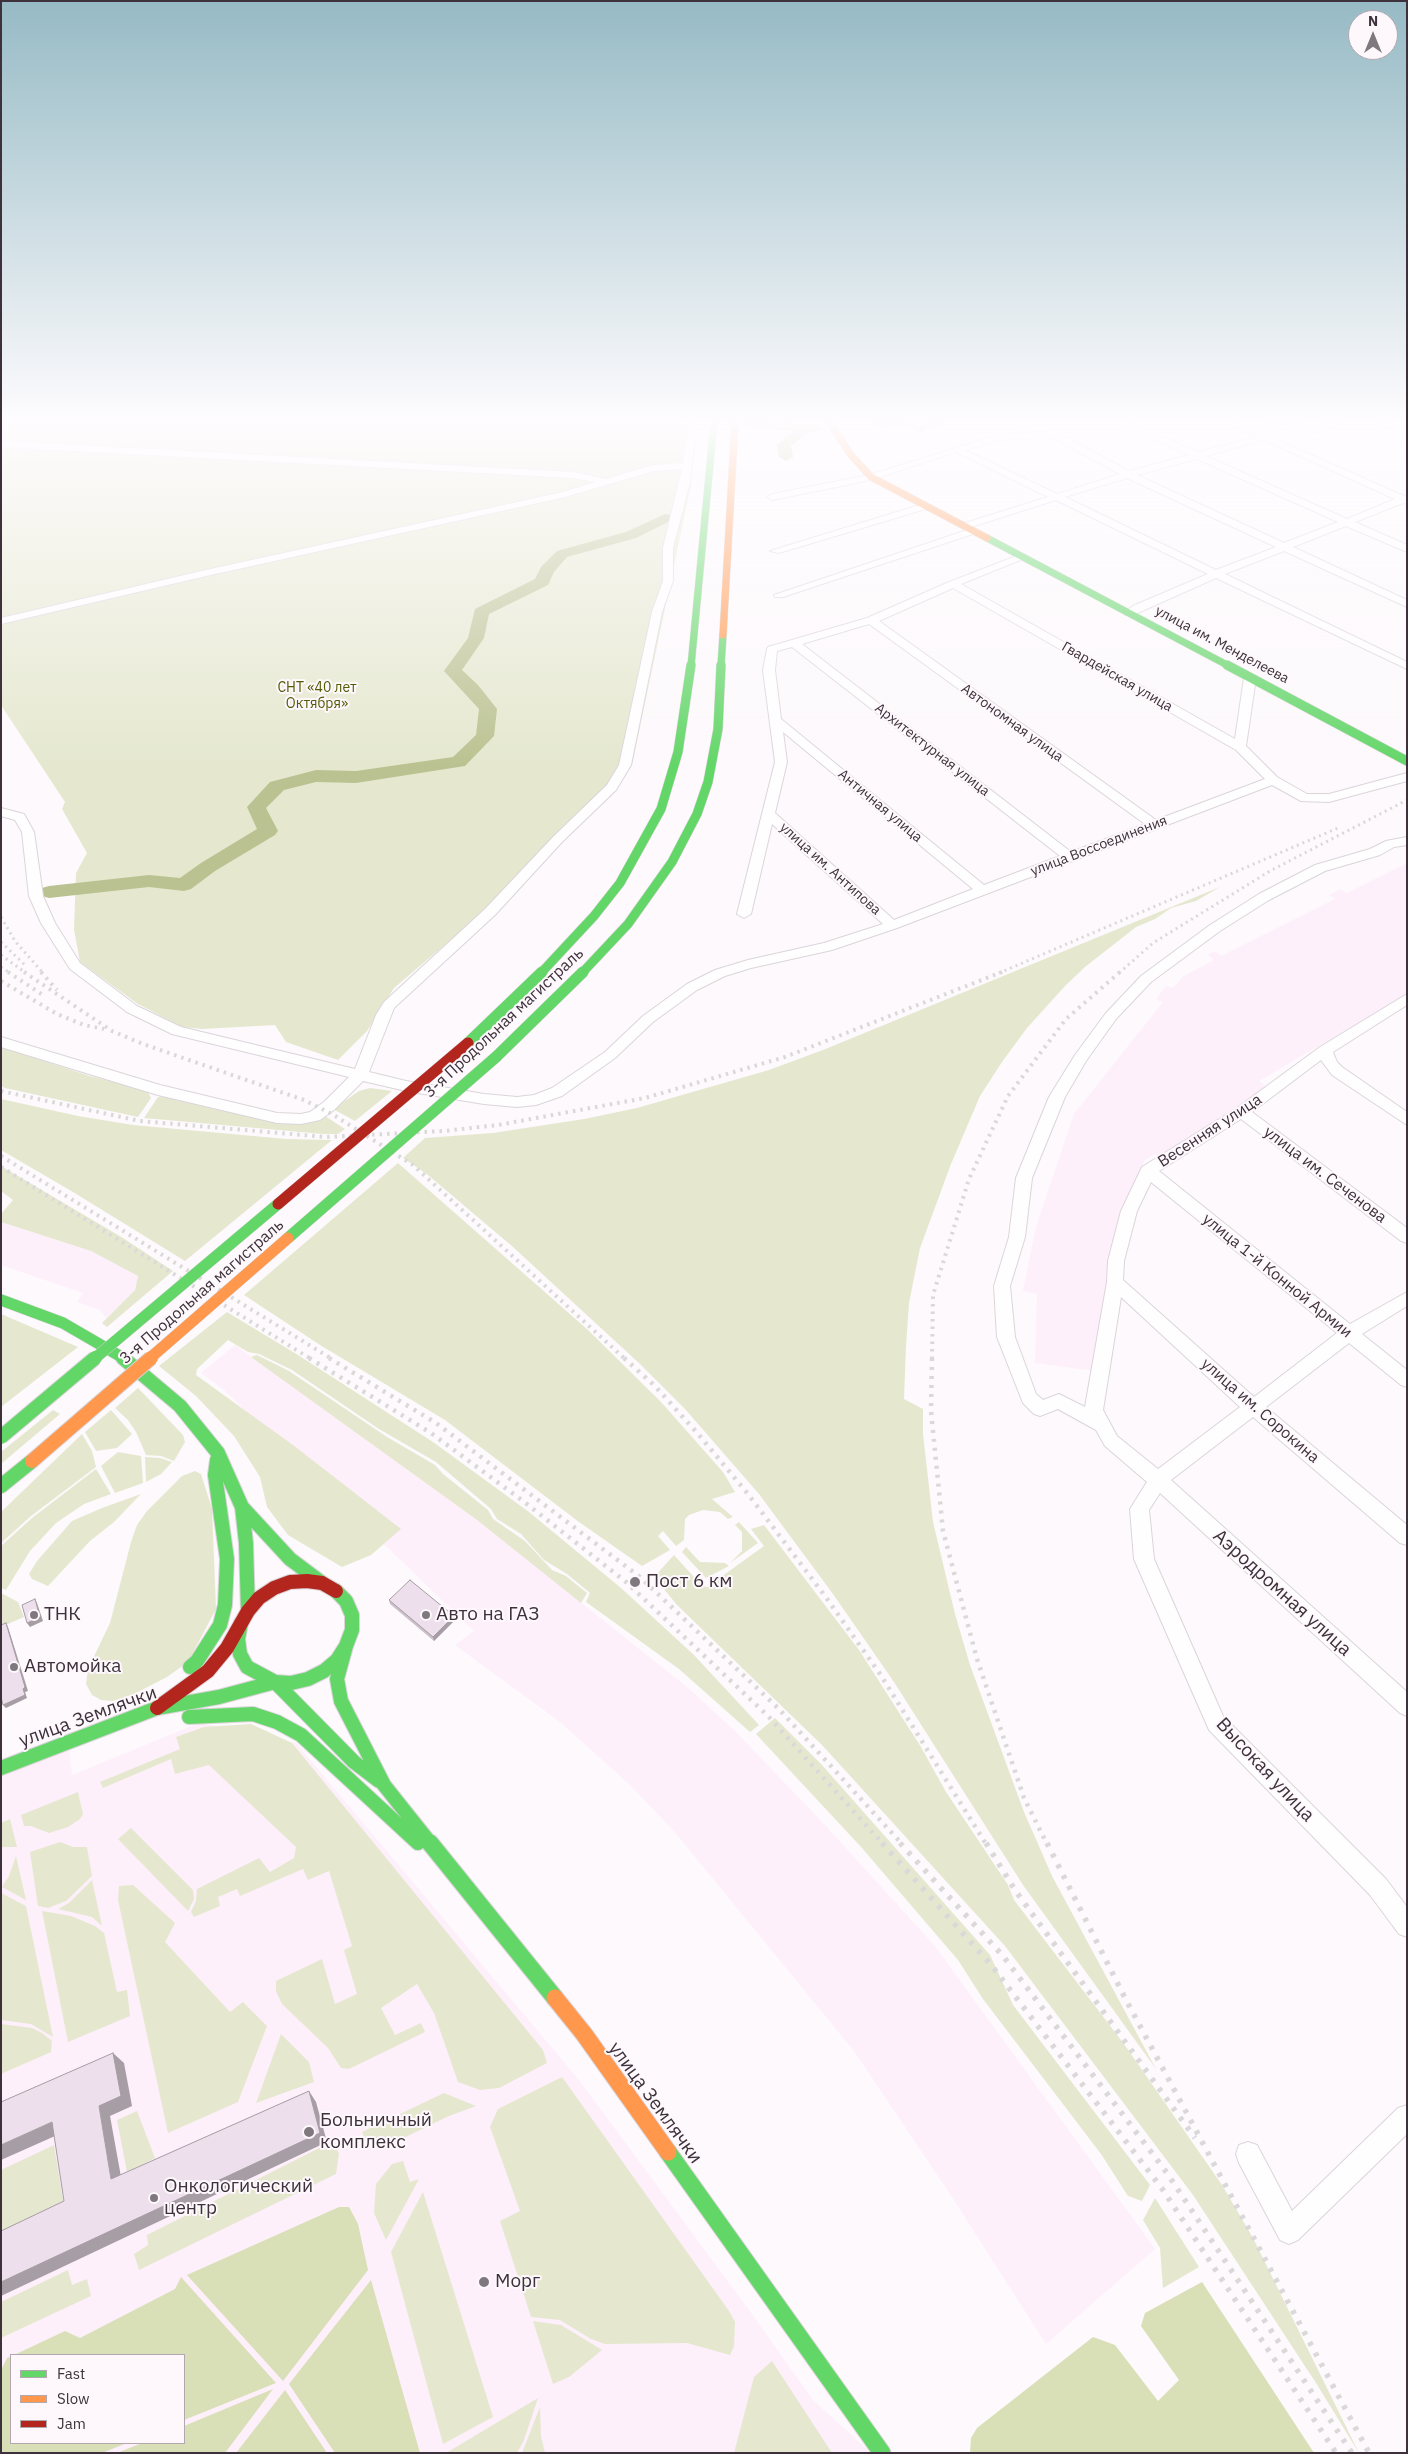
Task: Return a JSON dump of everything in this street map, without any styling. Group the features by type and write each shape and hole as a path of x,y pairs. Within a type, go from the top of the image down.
{"main road":[{"name":"3-я Продольная магистраль","path":"1,1437 468,1043 530,985 594,916 632,862 662,809 678,752 685,712 703,537"},
{"name":"3-я Продольная магистраль","path":"1,1486 496,1057 562,994 628,924 672,862 697,814 708,782 718,729 729,537"},
{"name":"улица им. Менделеева","path":"985,537 1407,761"},
{"path":"1,1300 64,1323 120,1355 180,1406 218,1453 242,1507 246,1543 248,1610"},
{"path":"179,1676 197,1661 209,1644 220,1625 225,1605 227,1559 215,1475 218,1453"},
{"path":"241,1623 238,1639 240,1654 247,1667 275,1682 291,1683 308,1679 324,1671 337,1660 346,1646 352,1630 352,1615 346,1601 290,1559 242,1507"},
{"path":"157,1708 208,1671 228,1648 248,1610 259,1598 274,1588 290,1582 307,1580 322,1583"},
{"name":"улица Землячки","path":"346,1646 337,1679 341,1701 384,1785 584,2034 882,2453"},
{"name":"улица Землячки","path":"1,1768 157,1708 219,1697 275,1682 354,1762 384,1785"},
{"path":"77,1738 118,1710"},
{"path":"181,1718 253,1714 277,1722 301,1735 328,1758 411,1839 446,1860"},
{"path":"77,1738 152,1722"}],"street":[{"path":"1,621 372,537"},
{"path":"1,1042 158,1090 277,1118 301,1119 315,1116 329,1106 360,1075 383,1015 389,1005 490,912 558,839 612,787 625,765 657,612 668,581 668,548 671,537"},
{"path":"775,552 826,537"},
{"path":"779,595 945,537"},
{"path":"1139,537 1407,666"},
{"path":"1261,537 1407,604"},
{"path":"1129,613 1139,606 1311,537"},
{"path":"1378,537 1407,549"},
{"path":"744,914 781,762 769,670 772,649 795,644 871,620 953,584 1023,557"},
{"name":"Гвардейская улица","path":"953,584 1240,747 1273,780"},
{"name":"Автономная улица","path":"871,620 1154,825"},
{"name":"Архитектурная улица","path":"795,644 1069,857"},
{"path":"1240,747 1250,678"},
{"name":"Античная улица","path":"777,721 983,891"},
{"path":"1273,780 1305,798 1329,798 1407,777"},
{"name":"улица Воссоединения","path":"1,812 20,816 28,832 31,869 36,896 48,923 75,966 132,1008 177,1031 360,1075 484,1099 516,1102 536,1100 557,1092 610,1054 648,1019 692,987 720,973 748,964 827,948 983,891 1273,780"},
{"name":"улица им. Антипова","path":"768,813 892,925"},
{"path":"1102,1425 1059,1401 1040,1408 1029,1398 1006,1337 1002,1286 1017,1237 1024,1178 1057,1097 1080,1058 1111,1016 1146,979 1215,928 1264,897 1320,868 1375,852 1390,844 1407,841"},
{"name":"Весенняя улица","path":"1158,1480 1111,1441 1094,1411 1097,1383 1115,1282 1116,1261 1129,1211 1148,1171 1242,1112 1325,1050 1402,1006"},
{"path":"1325,1050 1330,1064 1337,1071 1407,1120"},
{"name":"улица им. Сеченова","path":"1242,1112 1407,1237"},
{"name":"улица 1-й Конной Армии","path":"1148,1171 1407,1380"},
{"name":"улица им. Сорокина","path":"1115,1282 1253,1407 1407,1537"},
{"name":"Высокая улица","path":"1407,1298 1348,1334 1158,1480 1138,1509 1144,1559 1216,1723 1378,1887 1407,1926"},
{"name":"Аэродромная улица","path":"1158,1480 1407,1706"},
{"path":"1248,2154 1289,2231 1407,2117"}],"shaded area":[{"path":"1407,863 1407,994 1259,1081 1268,1088 1244,1107 1160,1158 1155,1154 1145,1160 1122,1208 1095,1371 1035,1363 1037,1294 1023,1291 1036,1227 1074,1114 1163,1002 1156,999 1166,986 1173,988 1184,976 1214,960 1208,955 1214,951 1221,956 1335,899 1329,895 1340,889 1347,893"},
{"path":"1,1222 91,1251 138,1276 135,1290 106,1318 100,1310 77,1302 83,1293 1,1265"},
{"path":"235,1345 477,1520 687,1687 735,1731 824,1824 934,1945 1155,2249 1046,2344 952,2197 854,2051 673,1830 630,1785 560,1722 455,1645 474,1631 223,1389 201,1373"},
{"name":"Больничный комплекс","path":"199,1723 296,1743 579,2080 813,2400 871,2453 1,2453 1,1768 68,1742 72,1775"}],"green space":[{"name":"СНТ «40 лет Октября»","path":"1,537 680,537 632,765 612,795 541,863 394,988 367,1031 338,1060 286,1042 275,1025 202,1029 182,1027 138,1004 80,962 74,930 76,873 87,853 62,809 65,802 1,705"},
{"path":"1220,887 1196,901 1171,908 1155,919 1136,927 1085,967 1027,1028 1002,1062 980,1096 951,1164 920,1248 909,1303 906,1346 904,1399 923,1409 923,1434 933,1522 955,1614 970,1665 1024,1812 1052,1876 1156,2069 1023,1885 894,1682 833,1594 759,1494 685,1409 640,1364 513,1247 428,1175 403,1158 425,1138 493,1133 584,1119 637,1108 769,1070 823,1050"},
{"path":"1,1047 90,1076 147,1090 151,1098 138,1117 5,1088 1,1086"},
{"path":"370,1088 392,1091 355,1121 333,1109 359,1091"},
{"path":"164,1096 271,1121 325,1116 345,1129 338,1134 323,1134 144,1118 158,1097"},
{"path":"1,1099 78,1116 133,1125 286,1139 332,1140 185,1261 1,1150"},
{"path":"398,1163 588,1330 661,1402 723,1472 735,1492 712,1499 733,1517 728,1519 720,1512 703,1510 689,1515 685,1519 684,1540 676,1546 663,1531 658,1536 670,1550 642,1566 579,1522 445,1420 320,1345 244,1295"},
{"path":"1,1166 123,1238 173,1271 107,1327 102,1323 135,1290 138,1276 91,1251 1,1222 1,1214 13,1200 1,1191"},
{"path":"227,1312 298,1355 433,1442 529,1512 621,1588 694,1655 759,1725 750,1732 679,1669 586,1602 590,1593 567,1574 544,1560 521,1534 497,1519 491,1509 436,1462 379,1429 292,1370 259,1354 248,1352 228,1340 197,1369 196,1375 293,1445 401,1529 371,1555 342,1567 288,1535 267,1507 260,1477 234,1436 196,1396 159,1366"},
{"path":"1,1314 78,1347 1,1407"},
{"path":"257,1355 289,1371 387,1437 435,1465 443,1474 488,1510 493,1519 525,1541 552,1570 566,1576 587,1593 581,1603 477,1520 251,1357"},
{"path":"138,1388 183,1435 185,1442 174,1461 161,1456 146,1455 136,1432 128,1420 115,1408"},
{"path":"53,1410 60,1414 1,1464 1,1452"},
{"path":"111,1410 132,1434 117,1448 96,1451 85,1432"},
{"path":"82,1434 92,1451 96,1467 31,1516 1,1543 1,1512"},
{"path":"118,1452 141,1456 143,1483 115,1493 101,1466"},
{"path":"145,1457 160,1458 172,1462 161,1474 146,1482"},
{"path":"96,1469 111,1494 84,1504 56,1523 30,1551 6,1590 1,1588 1,1546 32,1518"},
{"path":"195,1471 201,1474 212,1509 216,1609 188,1662 167,1677 132,1695 113,1701 101,1700 92,1695 86,1684 88,1669 110,1623 137,1525 147,1511 182,1476"},
{"path":"141,1494 114,1522 90,1541 48,1586 32,1579 29,1574 37,1561 72,1521"},
{"path":"739,1522 758,1543 730,1563 742,1551 742,1532 735,1525"},
{"path":"764,1525 859,1650 921,1747 946,1792 1008,1885 1014,1900 1124,2044 1222,2185 1253,2238 1359,2453 1316,2383 1193,2195 1005,1946 822,1745 677,1605 654,1577 674,1555 702,1586 707,1587 764,1546 751,1529"},
{"path":"686,1547 700,1562 725,1563 729,1566 706,1578 682,1552"},
{"path":"1,1593 18,1602 24,1617 1,1627"},
{"path":"775,1718 822,1765 990,1955 1013,2005 1150,2185 1142,2201 1128,2196 1101,2154 983,1999 958,1960 862,1848 756,1734"},
{"path":"251,1724 292,1743 543,2050 547,2063 499,2088 480,2090 458,2082 434,2013 417,1984 381,2008 395,2035 421,2023 425,2032 349,2069 341,2068 328,2048 282,2004 276,1991 276,1981 322,1959 335,2004 357,1994 344,1950 352,1946 329,1871 308,1880 303,1869 240,1896 237,1889 218,1897 220,1906 194,1917 191,1912 196,1901 197,1889 259,1858 270,1872 294,1858 296,1847 209,1765 175,1774 171,1759 103,1788 100,1782 180,1749 176,1737 204,1727"},
{"path":"78,1792 83,1814 80,1819 68,1827 49,1833 31,1826 24,1826 21,1815"},
{"path":"10,1819 17,1847 1,1847 1,1823"},
{"path":"131,1828 193,1890 194,1899 188,1911 118,1839"},
{"path":"60,1842 73,1847 87,1847 92,1876 66,1901 48,1908 38,1906 30,1852"},
{"path":"16,1856 26,1900 2,1887 9,1876"},
{"path":"92,1880 102,1926 92,1917 58,1909 69,1903"},
{"path":"133,1885 175,1923 165,1942 230,2012 243,2002 267,2026 238,2102 168,2133 118,1900 119,1886"},
{"path":"1,1893 26,1906 53,2037 31,2024 1,2020"},
{"path":"42,1911 71,1916 95,1926 104,1933 117,1992 127,1990 130,2016 68,2042"},
{"path":"1,2024 32,2028 42,2033 52,2041 51,2052 1,2074"},
{"path":"281,2034 309,2062 314,2082 256,2103"},
{"path":"562,2077 729,2311 735,2322 734,2346 730,2355 687,2343 605,2344 591,2339 560,2320 531,2317 500,2221 520,2211 490,2127 498,2109"},
{"path":"444,2093 476,2106 449,2116 389,2145 367,2146 362,2132"},
{"path":"137,2111 155,2158 127,2172 117,2120"},
{"path":"333,2141 339,2154 336,2174 139,2270 134,2254 148,2245 147,2235"},
{"path":"54,2145 64,2206 1,2237 1,2170"},
{"path":"403,2161 410,2182 419,2179 386,2240 374,2213 376,2184 392,2164"},
{"path":"423,2192 493,2417 443,2444 391,2252"},
{"path":"1155,2198 1199,2267 1163,2288 1160,2248 1143,2220"},
{"path":"339,2207 349,2207 358,2224 368,2270 283,2381 187,2275"},
{"path":"68,2270 72,2285 87,2279 91,2296 1,2338 1,2302"},
{"path":"181,2277 276,2383 185,2420 185,2354 16,2354 65,2331 80,2338 175,2289"},
{"path":"371,2280 420,2453 335,2453 289,2384"},
{"path":"1202,2282 1314,2453 970,2453 971,2438 977,2428 1093,2337 1115,2345 1158,2401 1179,2380 1141,2326 1145,2313"},
{"path":"533,2321 561,2325 602,2350 569,2377 553,2384"},
{"path":"10,2356 10,2444 124,2444 102,2453 1,2453 1,2370 7,2358"},
{"path":"772,2361 832,2453 734,2453 754,2377"},
{"path":"273,2389 225,2453 117,2453 140,2444 185,2444 185,2426"},
{"path":"285,2390 327,2453 236,2453"},
{"path":"538,2398 524,2440 517,2453 446,2453"},
{"path":"540,2407 541,2436 545,2453 522,2453"}],"building":[{"name":"Авто на ГАЗ","path":"410,1580 454,1616 433,1637 389,1600"},
{"name":"ТНК","path":"35,1599 40,1617 27,1623 22,1605"},
{"name":"Автомойка","path":"6,1623 25,1687 23,1689 25,1695 3,1705 1,1697 1,1625"},
{"path":"113,2053 121,2096 99,2106 111,2179 309,2091 320,2133 1,2282 1,2231 64,2201 52,2122 1,2145 1,2102"}],"waterway":[{"path":"49,892 149,881 184,885 208,867 268,831 256,807 277,786 316,776 356,777 459,762 485,736 488,709 472,689 453,671 476,638 481,612 542,582 547,570 562,554 625,537"}],"railway":[{"path":"1119,973 1153,943 1270,871 1407,800"},
{"path":"999,973 1338,828"},
{"path":"1,917 15,941 43,973"},
{"path":"1,942 26,966"},
{"path":"1,955 26,973"},
{"path":"1,967 10,973"},
{"path":"8,972 43,995"},
{"path":"24,972 112,1031 143,1044 304,1100 332,1114 365,1135"},
{"path":"41,972 57,990"},
{"path":"365,1135 444,1131 498,1125 645,1098 785,1057 1002,972"},
{"path":"932,1359 933,1295 969,1179 1008,1096 1066,1019 1120,972"},
{"path":"1,981 57,1014 84,1025 104,1029"},
{"path":"1,1091 140,1121 326,1137 365,1135"},
{"path":"365,1135 413,1165 625,1359"},
{"path":"1,1156 332,1359"},
{"path":"1,1167 311,1359"},
{"path":"309,1358 431,1433 523,1501 626,1582 768,1716 883,1844"},
{"path":"329,1358 436,1423 640,1577 778,1708 902,1844"},
{"path":"624,1358 655,1386 699,1435 748,1494 825,1596 880,1674 986,1844"},
{"path":"932,1358 931,1411 943,1531 977,1659 1024,1798 1047,1844"},
{"path":"882,1843 992,1966 1163,2190 1336,2453"},
{"path":"900,1843 1003,1956 1167,2173 1352,2453"},
{"path":"986,1843 1015,1890 1195,2138"},
{"path":"1047,1843 1125,1998 1369,2453"}],"traffic: fast":[{"path":"468,1043 530,985 594,916 620,883 661,809 678,752 689,687 703,537"},
{"path":"987,538 1407,761"},
{"path":"496,1057 562,994 628,924 672,862 697,814 708,782 718,729 723,635"},
{"path":"288,1238 496,1057"},
{"path":"1,1437 278,1204"},
{"path":"1,1300 63,1323 120,1355 180,1406 218,1453 242,1507 246,1543 248,1611"},
{"path":"190,1667 197,1661 220,1625 225,1605 227,1559 215,1475 217,1460"},
{"path":"1,1486 32,1461"},
{"path":"242,1507 290,1559 322,1583"},
{"path":"241,1623 238,1639 240,1654 247,1667 275,1682 291,1683 308,1679 324,1671 337,1660 346,1646 352,1630 352,1615 346,1601 336,1591"},
{"path":"346,1646 337,1679 341,1701 384,1785 555,1998"},
{"path":"1,1768 157,1708 219,1697 275,1682 354,1762 379,1781"},
{"path":"189,1717 253,1714 277,1722 301,1735 418,1843"},
{"path":"668,2152 882,2453"}],"traffic: slow":[{"path":"723,635 729,537"},
{"path":"32,1461 288,1238"},
{"path":"555,1998 584,2034 668,2152"}],"traffic: jam":[{"path":"278,1204 468,1043"},
{"path":"157,1708 208,1671 227,1648 248,1611 259,1598 274,1588 290,1582 307,1581 322,1583 336,1591"}],"place":[{"name":"Пост 6 км","path":"635,1582"},
{"name":"ТНК","path":"34,1615"},
{"name":"Авто на ГАЗ","path":"426,1615"},
{"name":"Автомойка","path":"14,1667"},
{"name":"Больничный комплекс","path":"309,2132"},
{"name":"Онкологический центр","path":"154,2198"},
{"name":"Морг","path":"484,2282"}]}
